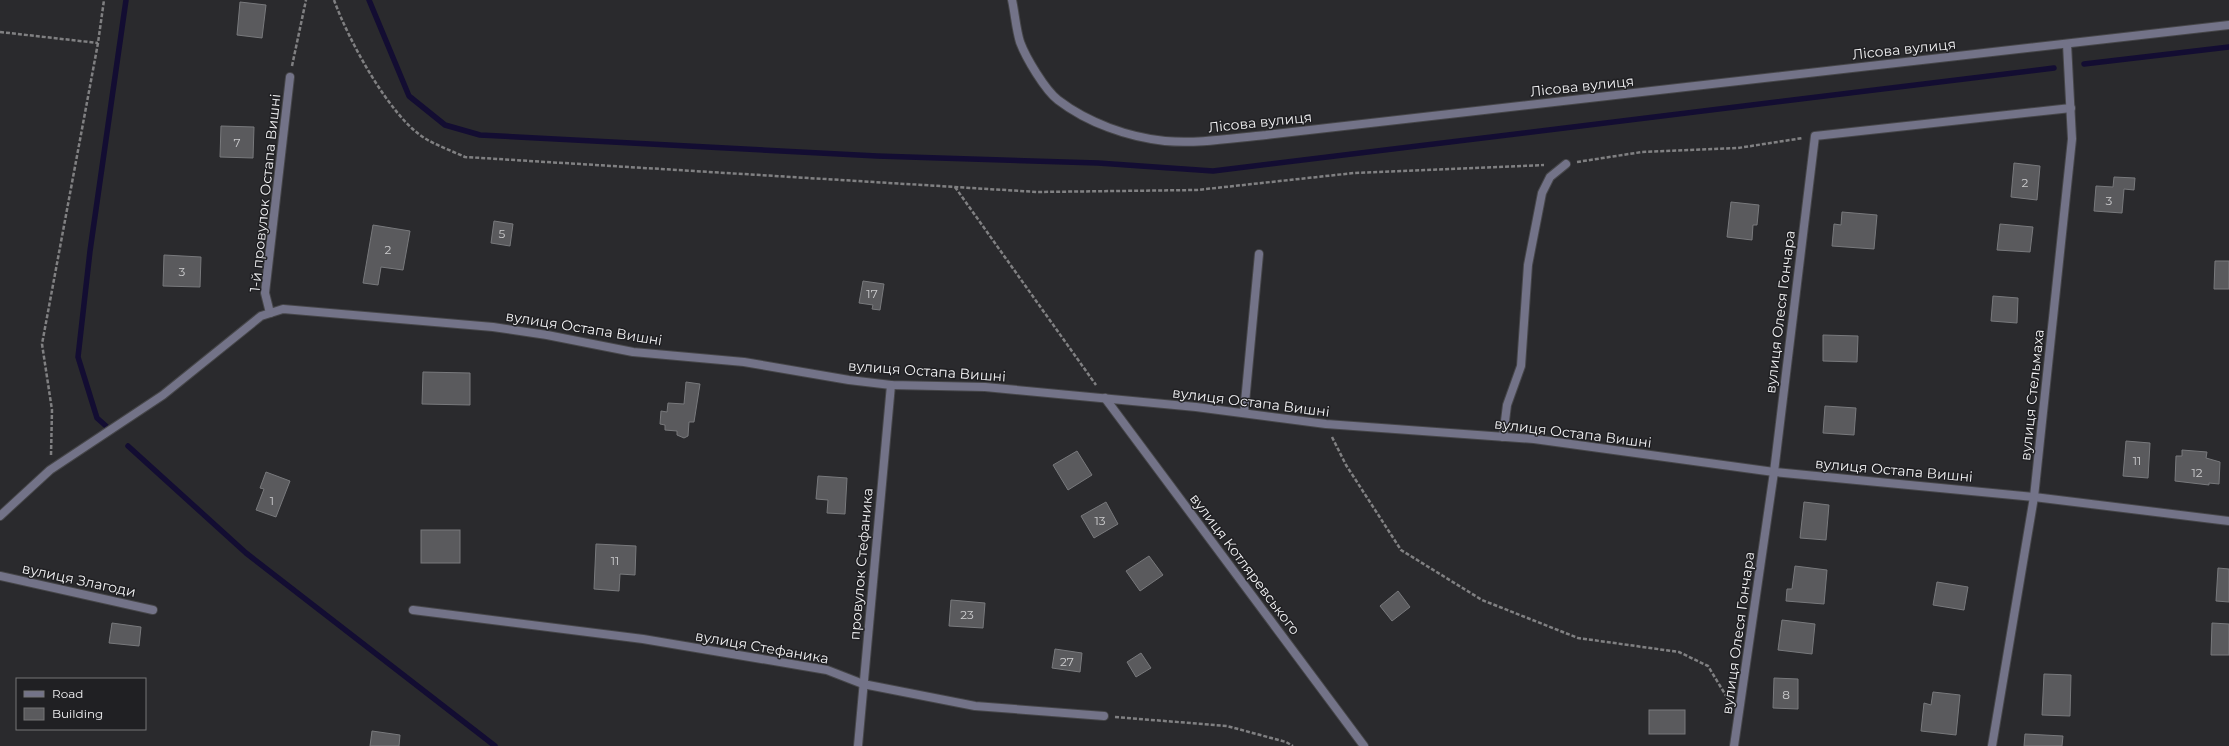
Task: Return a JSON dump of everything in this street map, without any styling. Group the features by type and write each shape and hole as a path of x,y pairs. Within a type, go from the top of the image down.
{"street":[{"name":"Лісова вулиця","path":"1012,0 1020,42 1037,73 1057,100 1085,118 1125,134 1165,141 1202,141 1266,135 2229,25"},
{"name":"вулиця Стельмаха","path":"1992,746 2034,497 2072,139 2067,44"},
{"name":"1-й провулок Остапа Вишні","path":"270,313 265,293 290,76"},
{"path":"1815,136 2071,108"},
{"name":"вулиця Олеся Гончара","path":"1734,746 1774,472 1815,136"},
{"path":"1503,437 1507,405 1521,366 1528,265 1542,193 1550,177 1566,164"},
{"path":"1244,413 1259,254"},
{"name":"вулиця Остапа Вишні","path":"0,516 50,470 163,394 261,316 283,309 493,327 547,335 633,352 744,362 849,380 891,385 985,387 1244,413 1326,424 1534,439 1774,472 2034,497 2229,521"},
{"name":"провулок Стефаника","path":"858,746 891,385"},
{"name":"вулиця Котляревського","path":"1105,398 1364,746"},
{"name":"вулиця Злагоди","path":"0,576 153,610"},
{"name":"вулиця Стефаника","path":"413,610 658,642 827,670 863,684 976,706 1104,716"}],"path":[{"path":"50,470 52,410 42,344 98,43 104,0"},
{"path":"290,76 306,0"},
{"path":"334,0 343,25 393,109 425,139 465,157 1037,192 1197,190 1354,174 1566,164 1642,152 1738,148 1815,136"},
{"path":"0,32 98,43"},
{"path":"954,187 1105,398"},
{"path":"1326,424 1346,465 1401,550 1482,600 1578,638 1679,652 1708,666 1728,698 1729,705"},
{"path":"1104,716 1227,726 1286,742 1293,746"}],"building":[{"path":"240,2 266,5 262,38 237,35"},
{"path":"221,126 254,127 253,158 220,157"},
{"path":"2014,163 2040,166 2037,200 2011,197"},
{"path":"2114,177 2135,178 2134,190 2124,189 2122,213 2094,211 2096,186 2113,187"},
{"path":"1731,202 1759,205 1757,225 1753,225 1752,240 1727,237"},
{"path":"1842,212 1877,215 1874,249 1832,246 1834,224 1841,225"},
{"path":"494,221 513,224 510,246 491,243"},
{"path":"2000,224 2033,227 2030,252 1997,250"},
{"path":"373,225 410,231 403,270 381,267 378,285 363,283"},
{"path":"164,255 201,257 200,287 163,286"},
{"path":"2215,261 2229,261 2229,289 2214,289"},
{"path":"863,281 884,284 880,310 872,309 873,305 859,303"},
{"path":"1993,296 2018,298 2017,323 1991,321"},
{"path":"1823,335 1858,336 1857,362 1823,361"},
{"path":"423,372 470,373 470,405 422,404"},
{"path":"686,382 700,384 694,422 689,422 688,436 684,438 677,435 677,431 665,430 665,425 660,424 661,411 667,412 668,403 684,404"},
{"path":"1825,406 1856,408 1854,435 1823,433"},
{"path":"2126,441 2150,443 2148,478 2123,476"},
{"path":"2182,450 2207,452 2206,458 2220,462 2219,484 2209,483 2209,485 2175,481 2176,456 2182,456"},
{"path":"1077,451 1092,475 1068,490 1053,465"},
{"path":"266,472 290,481 276,517 256,510 264,489 260,488"},
{"path":"818,476 847,478 845,514 827,513 828,500 816,499"},
{"path":"1106,502 1118,524 1094,538 1081,516"},
{"path":"1804,502 1829,505 1826,540 1800,538"},
{"path":"421,530 460,530 460,563 421,563"},
{"path":"596,544 636,546 635,575 620,574 619,591 594,589"},
{"path":"1149,556 1163,575 1140,591 1126,571"},
{"path":"1795,566 1827,570 1824,604 1786,601 1787,589 1792,589"},
{"path":"2218,568 2229,569 2229,602 2216,601"},
{"path":"1937,582 1968,587 1964,610 1933,605"},
{"path":"1398,591 1410,607 1392,621 1380,606"},
{"path":"951,600 985,603 983,628 949,626"},
{"path":"1782,620 1815,624 1812,654 1778,650"},
{"path":"112,623 141,627 139,646 109,643"},
{"path":"2212,623 2229,624 2229,655 2211,655"},
{"path":"1055,649 1082,653 1080,672 1052,668"},
{"path":"1141,653 1151,668 1136,677 1127,662"},
{"path":"2044,674 2071,675 2070,716 2042,715"},
{"path":"1774,678 1798,679 1798,709 1773,708"},
{"path":"1933,692 1960,695 1956,735 1921,731 1924,703 1931,705"},
{"path":"1649,710 1685,710 1685,734 1649,734"},
{"path":"372,731 400,735 399,746 370,746"},
{"path":"2025,734 2063,736 2062,746 2024,746"}],"waterway":[{"path":"106,426 97,418 78,357 90,251 126,0"},
{"path":"369,0 409,96 445,125 480,135 877,156 1098,163 1213,171 2054,68"},
{"path":"2084,64 2229,47"},
{"path":"128,446 246,553 495,746"}]}
